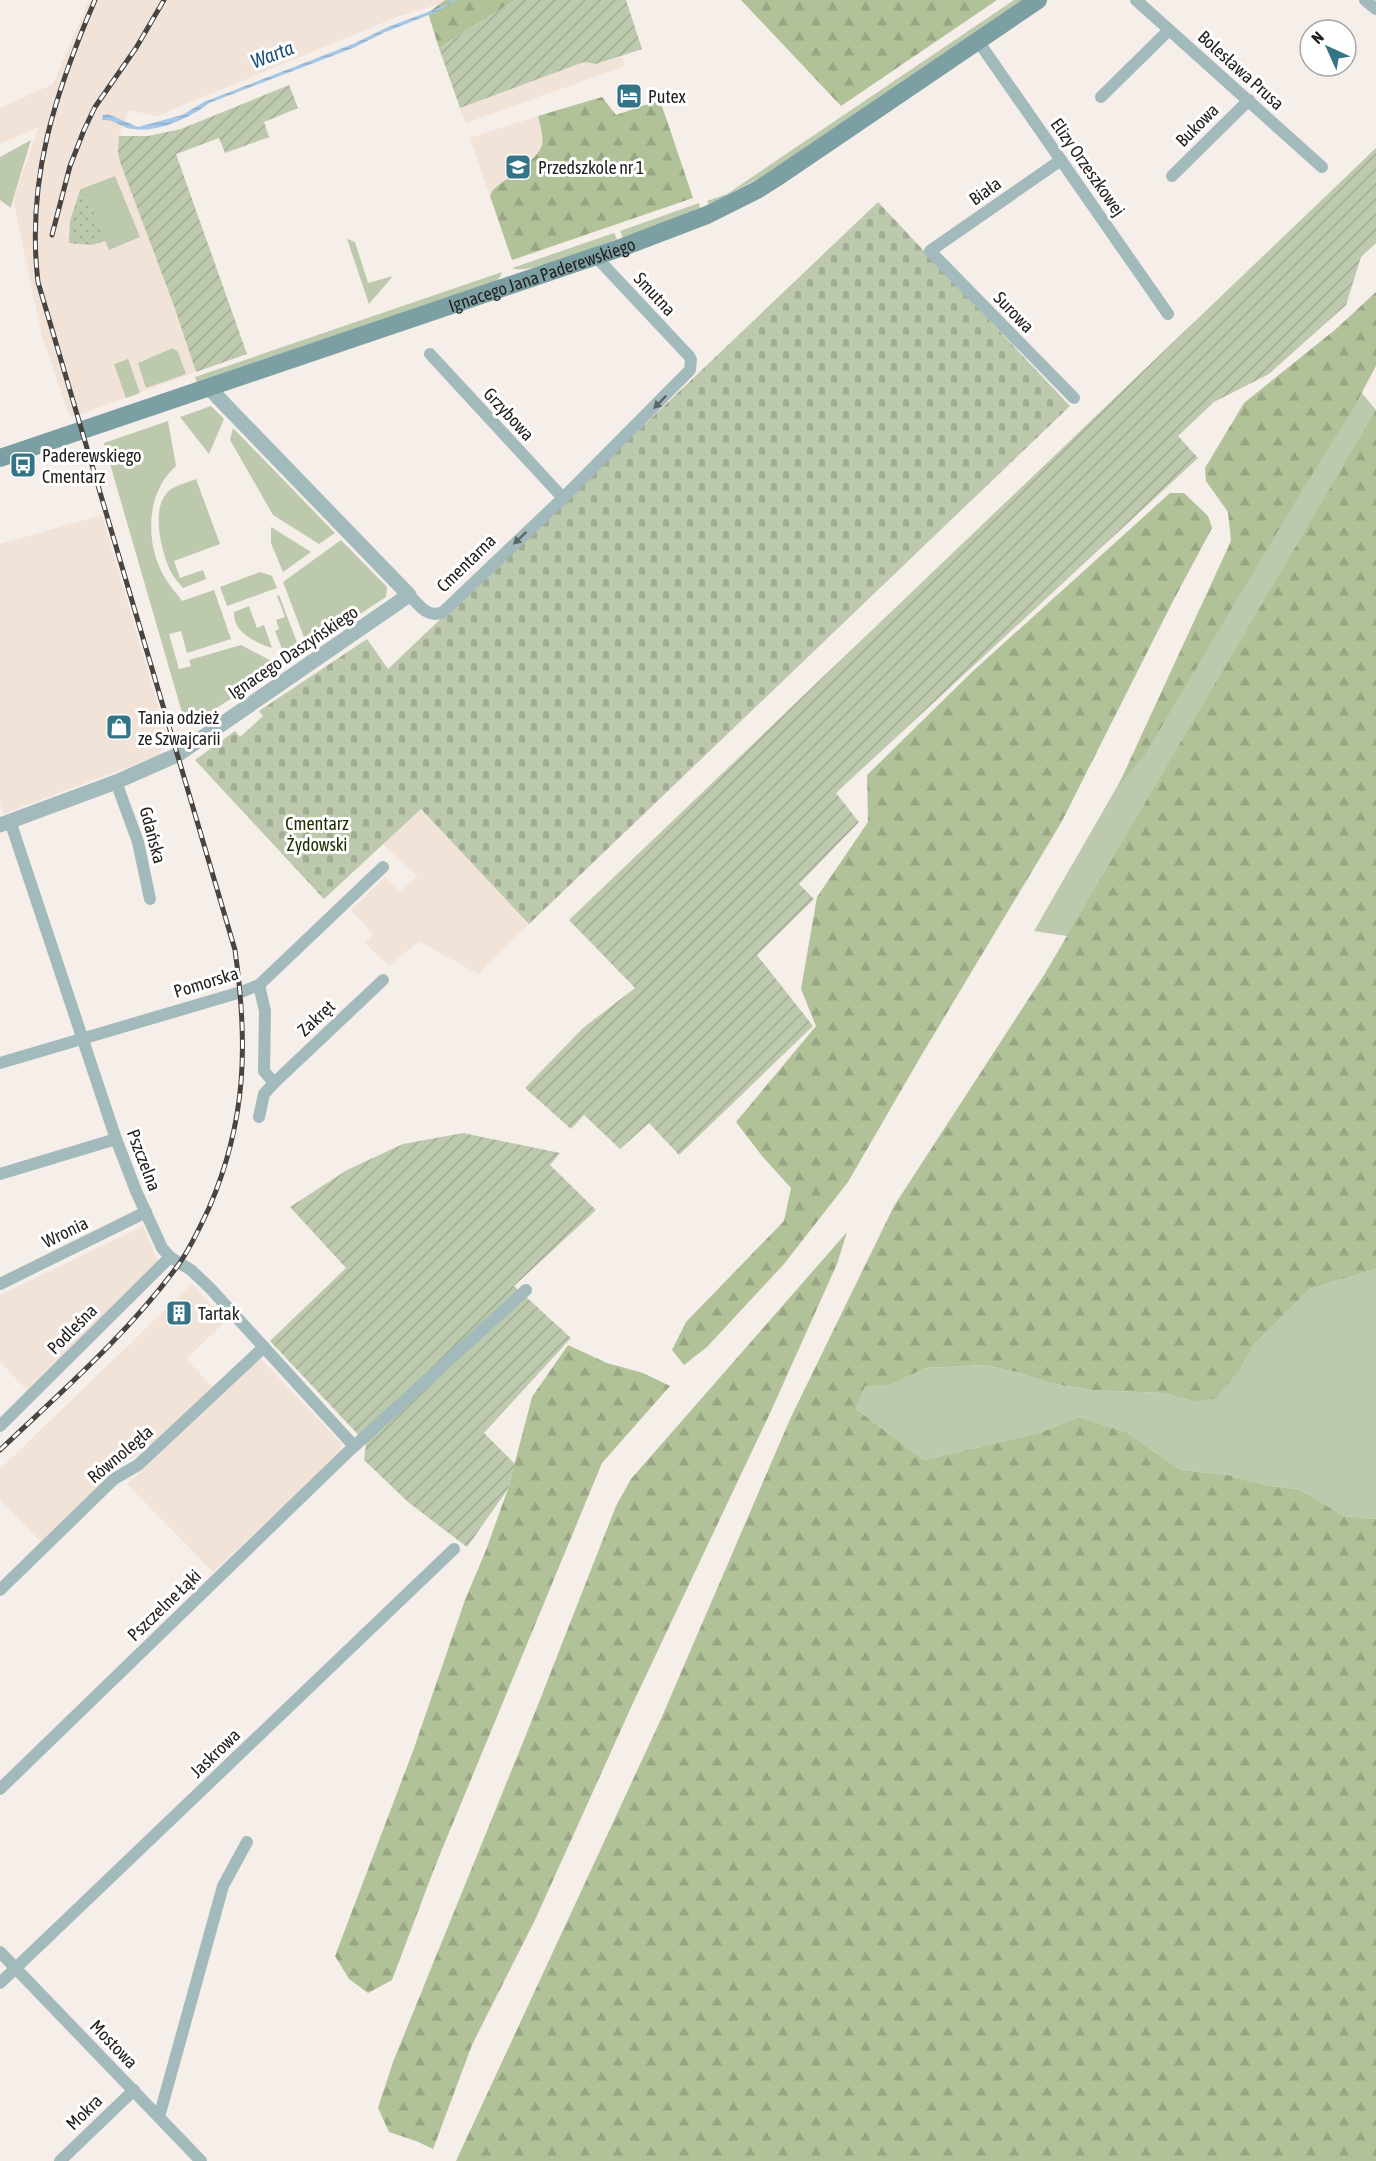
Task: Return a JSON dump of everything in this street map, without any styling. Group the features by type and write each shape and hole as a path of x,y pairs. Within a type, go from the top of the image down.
{"main road":[{"name":"Ignacego Jana Paderewskiego","path":"0,458 677,227 757,190 835,140 1038,0"}],"street":[{"name":"Bolesława Prusa","path":"1136,0 1322,166"},
{"path":"1365,0 1376,9"},
{"path":"1101,97 1169,30"},
{"name":"Elizy Orzeszkowej","path":"978,41 1168,314"},
{"name":"Bukowa","path":"1172,176 1249,99"},
{"name":"Biała","path":"930,250 1061,160"},
{"name":"Surowa","path":"930,250 1074,398"},
{"name":"Smutna","path":"596,256 689,356"},
{"name":"Grzybowa","path":"430,354 562,498"},
{"name":"Cmentarna","path":"208,387 410,595 430,614 437,615 443,612 562,498 686,375 691,365 689,356"},
{"name":"Ignacego Daszyńskiego","path":"5,823 116,782 177,755 410,595"},
{"name":"Gdańska","path":"116,782 138,842 150,899"},
{"name":"Pszczelna","path":"5,823 83,1038 116,1138 162,1248 170,1257 200,1278 354,1446"},
{"name":"Pomorska","path":"0,1063 259,985 383,867"},
{"name":"Zakręt","path":"259,1117 264,1094 383,980"},
{"path":"259,985 265,1011 264,1071 274,1083"},
{"path":"0,1174 116,1138"},
{"name":"Wronia","path":"0,1284 146,1212"},
{"name":"Podleśna","path":"0,1426 170,1257"},
{"name":"Pszczelne Łąki","path":"0,1789 354,1446 526,1290"},
{"name":"Równoległa","path":"0,1590 114,1479 138,1465 264,1347"},
{"name":"Jaskrowa","path":"0,1983 454,1548"},
{"path":"159,2117 223,1886 247,1842"},
{"name":"Mostowa","path":"0,1952 201,2161"},
{"name":"Mokra","path":"60,2161 134,2090"}],"shaded area":[{"path":"89,0 445,0 440,4 399,16 157,116 128,110 119,136 196,372 70,418 42,336 13,199 39,127 0,144 0,108 53,84"},
{"path":"622,57 625,66 466,123 460,108 584,62 596,64"},
{"name":"Przedszkole nr 1","path":"538,116 580,237 512,260 470,138"},
{"path":"102,515 167,736 158,739 160,755 3,814 0,799 0,544"},
{"path":"421,809 529,924 478,974 419,941 389,966 365,943 373,934 351,910 385,877 400,891 418,877 383,844"},
{"path":"143,1226 158,1261 27,1390 0,1362 0,1295"},
{"path":"192,1284 226,1321 186,1359 215,1389 154,1447 140,1433 140,1452 114,1471 41,1542 0,1499 0,1469"},
{"path":"260,1358 341,1443 340,1453 213,1572 127,1484"}],"green space":[{"path":"445,0 515,0 439,48 428,13"},
{"path":"515,0 626,0 642,49 596,64 584,62 460,108 439,48"},
{"path":"741,0 997,0 841,106"},
{"path":"1014,0 1025,0 767,174 709,204 707,201 727,194"},
{"path":"289,85 298,108 264,122 269,137 225,153 219,138 176,154 247,354 196,372 120,162 119,136 148,136 181,129"},
{"path":"602,97 616,115 660,100 693,198 512,260 490,196 493,190 527,164 539,151 542,138 538,116"},
{"path":"31,140 11,208 0,200 0,157"},
{"path":"1376,148 1376,243 1361,257 1346,305 1269,374 1214,402 1178,436 1198,458 836,793 859,822 799,884 814,899 757,955 813,1026 679,1155 649,1123 620,1149 584,1115 571,1129 525,1088 583,1028 635,988 569,920"},
{"path":"115,176 140,237 109,250 84,188"},
{"path":"84,188 106,241 91,245 69,243 70,221 80,190"},
{"name":"Cmentarz Żydowski","path":"878,202 1070,406 529,924 421,809 324,899 195,760 235,731 240,737 263,716 259,711 367,639 388,669"},
{"path":"699,203 700,208 671,221 623,238 620,231"},
{"path":"614,233 617,239 563,259 532,268 512,268"},
{"path":"347,239 355,242 368,283 393,276 369,304"},
{"path":"502,272 496,281 197,382 195,377"},
{"path":"1376,292 1376,366 1353,409 1144,756 1118,786 1231,541 1228,512 1206,481 1205,468 1244,403 1336,329"},
{"path":"173,348 178,352 186,374 146,388 138,363"},
{"path":"128,359 140,393 126,398 114,364"},
{"path":"1351,380 1376,410 1171,952 1034,931"},
{"path":"211,406 224,419 209,454 180,417"},
{"path":"1376,410 1376,1269 1310,1289 1253,1346 1241,1368 1216,1398 1196,1402 1163,1393 1091,1390 1049,1383 985,1365 926,1368 890,1385 865,1386 856,1409 924,1460 1039,1433 1079,1417 1126,1432 1181,1470 1228,1475 1269,1486 1298,1489 1344,1516 1376,1519 1376,2161 456,2161 661,1719 791,1417 894,1206 1044,975"},
{"path":"168,421 176,466 158,490 151,520 158,565 182,601 214,590 231,639 187,653 181,631 169,634 179,669 191,666 189,660 241,645 281,666 212,711 185,723 104,443"},
{"path":"233,428 335,533 319,544 273,515 230,440"},
{"path":"196,479 220,544 174,561 180,578 203,570 206,579 183,588 172,574 164,555 159,511 169,491"},
{"path":"1170,493 1184,493 1208,516 1212,528 1061,823 848,1182 784,1264 707,1347 684,1365 672,1350 686,1322 784,1221 791,1188 736,1122 816,1026 801,989 817,897 868,822 867,775 973,671"},
{"path":"271,527 311,552 283,572 271,543"},
{"path":"341,540 387,587 386,597 308,648 283,582"},
{"path":"260,572 272,576 277,588 227,606 220,587"},
{"path":"279,595 301,653 287,662 275,631 279,629 276,620 285,617 277,596"},
{"path":"249,606 257,628 264,625 272,648 252,640 237,626 234,612"},
{"path":"463,1133 560,1153 550,1165 596,1210 514,1286 571,1338 484,1433 515,1464 508,1489 467,1547 408,1502 364,1460 366,1443 270,1341 346,1268 290,1207 347,1170 403,1144"},
{"path":"847,1232 837,1264 771,1411 633,1703 535,1920 472,2045 433,2149 389,2132 378,2108 393,2062 616,1506 631,1479"},
{"path":"1376,1269 1376,1519 1344,1516 1298,1489 1269,1486 1228,1475 1181,1470 1126,1432 1079,1417 1039,1433 924,1460 856,1409 865,1385 890,1385 926,1368 985,1365 1049,1383 1091,1390 1163,1393 1196,1402 1241,1368 1253,1346 1310,1289"},
{"path":"568,1345 607,1363 643,1373 670,1386 602,1463 436,1864 392,1980 368,1993 349,1979 335,1956 413,1751 465,1600 508,1489 532,1397"}],"water":[{"path":"456,0 441,10 383,33 353,48 209,103 193,114 173,123 143,130 102,120 103,115 108,114 138,127 182,115 204,102 353,44 388,27 444,6"}],"railway":[{"path":"0,1450 116,1338 159,1290 183,1257 209,1208 222,1175 231,1144 241,1081 242,1017 235,950 38,282 35,244 40,172 56,103 95,0"},
{"path":"52,235 70,166 84,130 95,107 136,48 164,0"}],"place":[{"name":"Putex","path":"629,96"},
{"name":"Przedszkole nr 1","path":"518,167"},
{"name":"Paderewskiego Cmentarz","path":"23,465"},
{"name":"Tania odzież ze Szwajcarii","path":"119,727"},
{"name":"Tartak","path":"179,1313"}],"water label":[{"name":"Warta","path":"272,54"}]}
